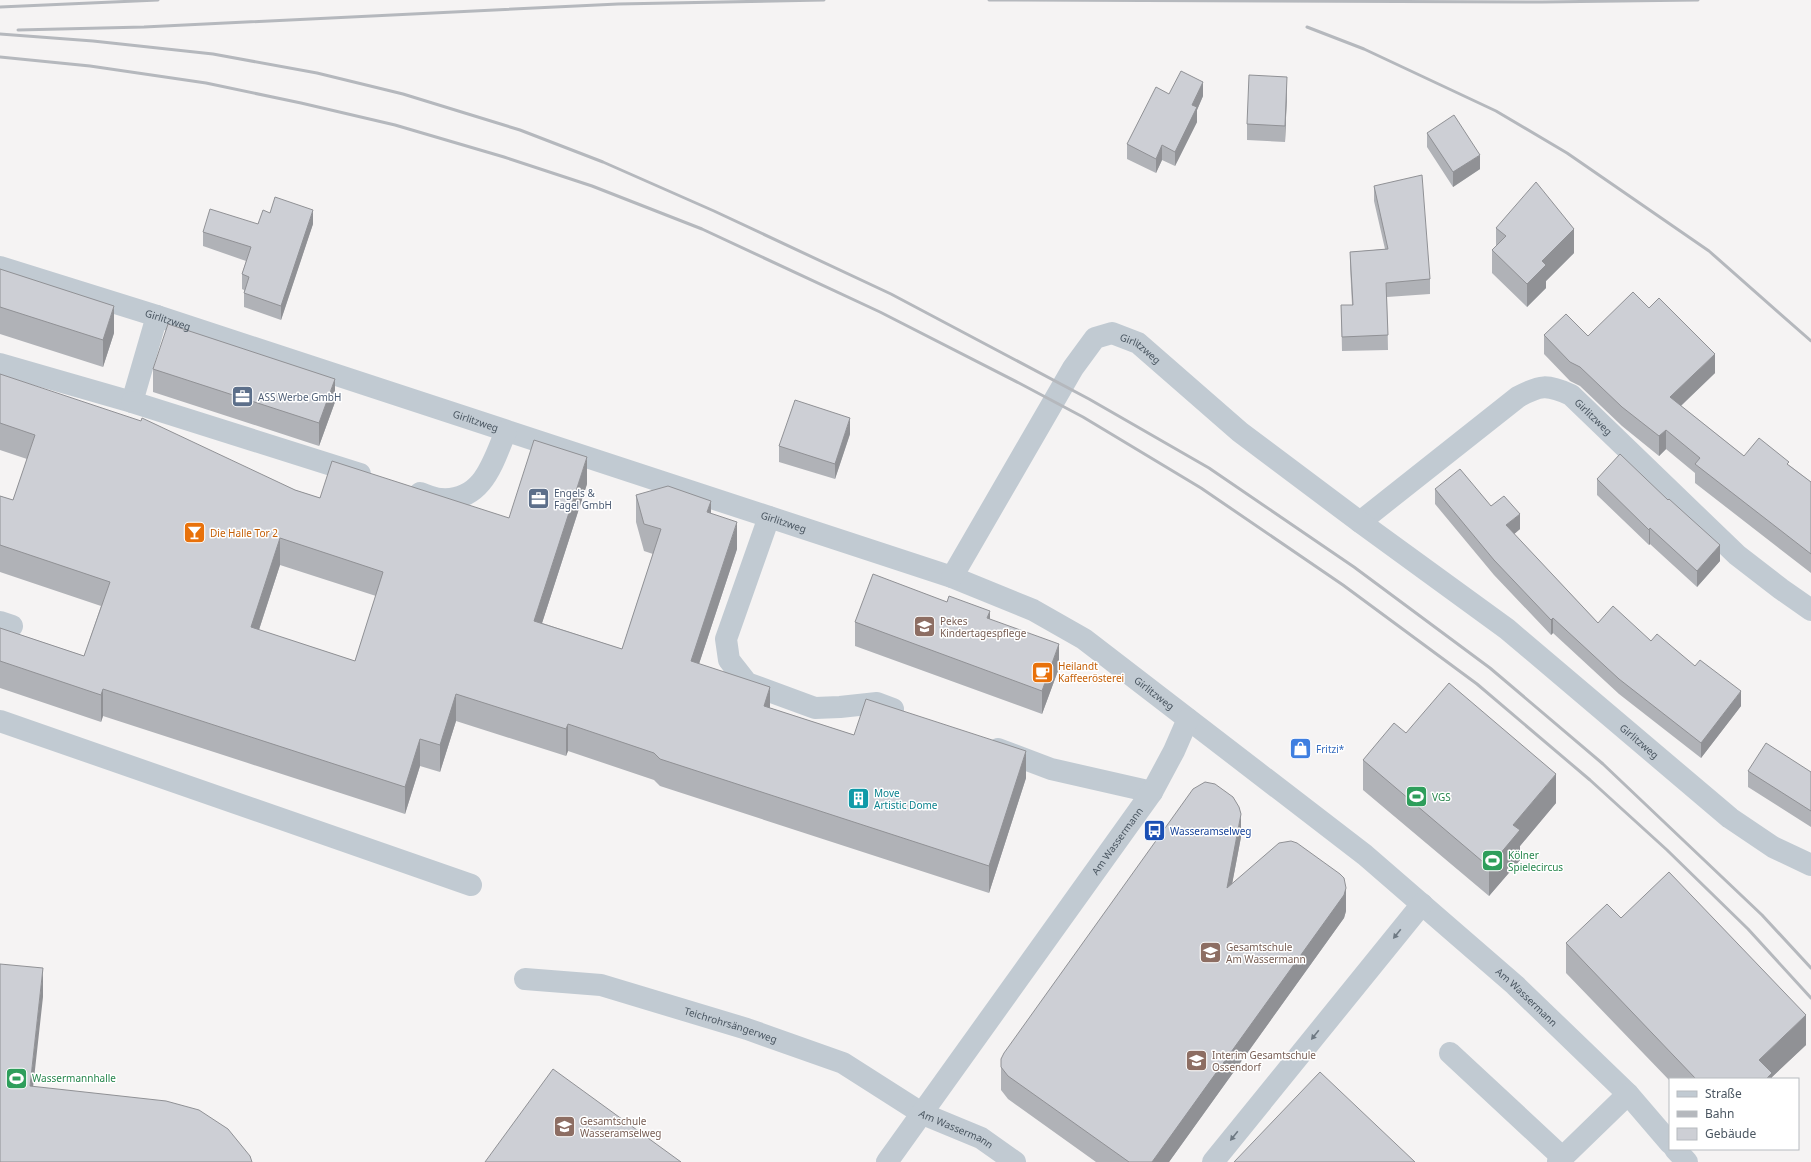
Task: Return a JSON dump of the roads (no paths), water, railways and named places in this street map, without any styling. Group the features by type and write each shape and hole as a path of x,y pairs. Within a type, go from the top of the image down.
{"street":[{"name":"Girlitzweg","path":"0,267 157,316 952,577 1033,610 1084,639 1188,719"},
{"path":"132,402 157,316"},
{"name":"Girlitzweg","path":"952,577 1073,368 1095,338 1112,333 1138,343 1240,432 1360,522 1507,628 1730,818 1773,847 1811,865"},
{"path":"0,364 132,402 380,480"},
{"name":"Girlitzweg","path":"1360,522 1518,397 1535,387 1556,388 1571,395 1737,555 1811,610"},
{"path":"402,487 440,499 457,498 475,490 490,470 506,431"},
{"path":"769,517 726,639 729,660 747,683 815,708 877,703 913,716"},
{"name":"Am Wassermann","path":"1015,1162 981,1138 923,1114 1152,792 1174,751 1188,719 1365,855 1515,985 1628,1094 1669,1142"},
{"path":"0,721 471,885"},
{"path":"978,741 1051,769 1152,792"},
{"path":"1213,1162 1422,904"},
{"name":"Teichrohrsängerweg","path":"525,979 601,985 746,1029 842,1063 923,1114"},
{"path":"1450,1053 1561,1160 1628,1094"},
{"path":"887,1162 923,1114"},
{"path":"1676,1150 1686,1162"}],"railway":[{"path":"0,7 158,0"},
{"path":"18,30 144,27 618,4 824,0"},
{"path":"989,0 1542,2 1698,0"},
{"path":"1307,27 1364,49 1496,111 1567,153 1709,251 1811,341"},
{"path":"0,34 93,41 213,54 317,73 403,94 520,130 603,162 714,211 891,294 1089,399 1209,468 1354,567 1490,668 1603,764 1762,915 1811,968"},
{"path":"0,57 90,66 206,83 395,125 504,157 592,186 702,229 880,312 1019,383 1083,417 1201,488 1343,585 1477,684 1590,780 1667,850 1748,929 1811,998"}],"place":[{"name":"ASS Werbe GmbH","path":"242,397"},
{"name":"Engels & Fagel GmbH","path":"539,499"},
{"name":"Die Halle Tor 2","path":"194,533"},
{"name":"Pekes Kindertagespflege","path":"925,627"},
{"name":"Heilandt Kaffeerösterei","path":"1042,672"},
{"name":"Fritzi*","path":"1301,749"},
{"name":"VGS","path":"1417,797"},
{"name":"Move Artistic Dome","path":"859,799"},
{"name":"Wasseramselweg","path":"1154,831"},
{"name":"Kölner Spielecircus","path":"1493,861"},
{"name":"Gesamtschule Am Wassermann","path":"1210,953"},
{"name":"Interim Gesamtschule Ossendorf","path":"1196,1061"},
{"name":"Wassermannhalle","path":"17,1078"},
{"name":"Gesamtschule Wasseramselweg","path":"564,1127"}]}
